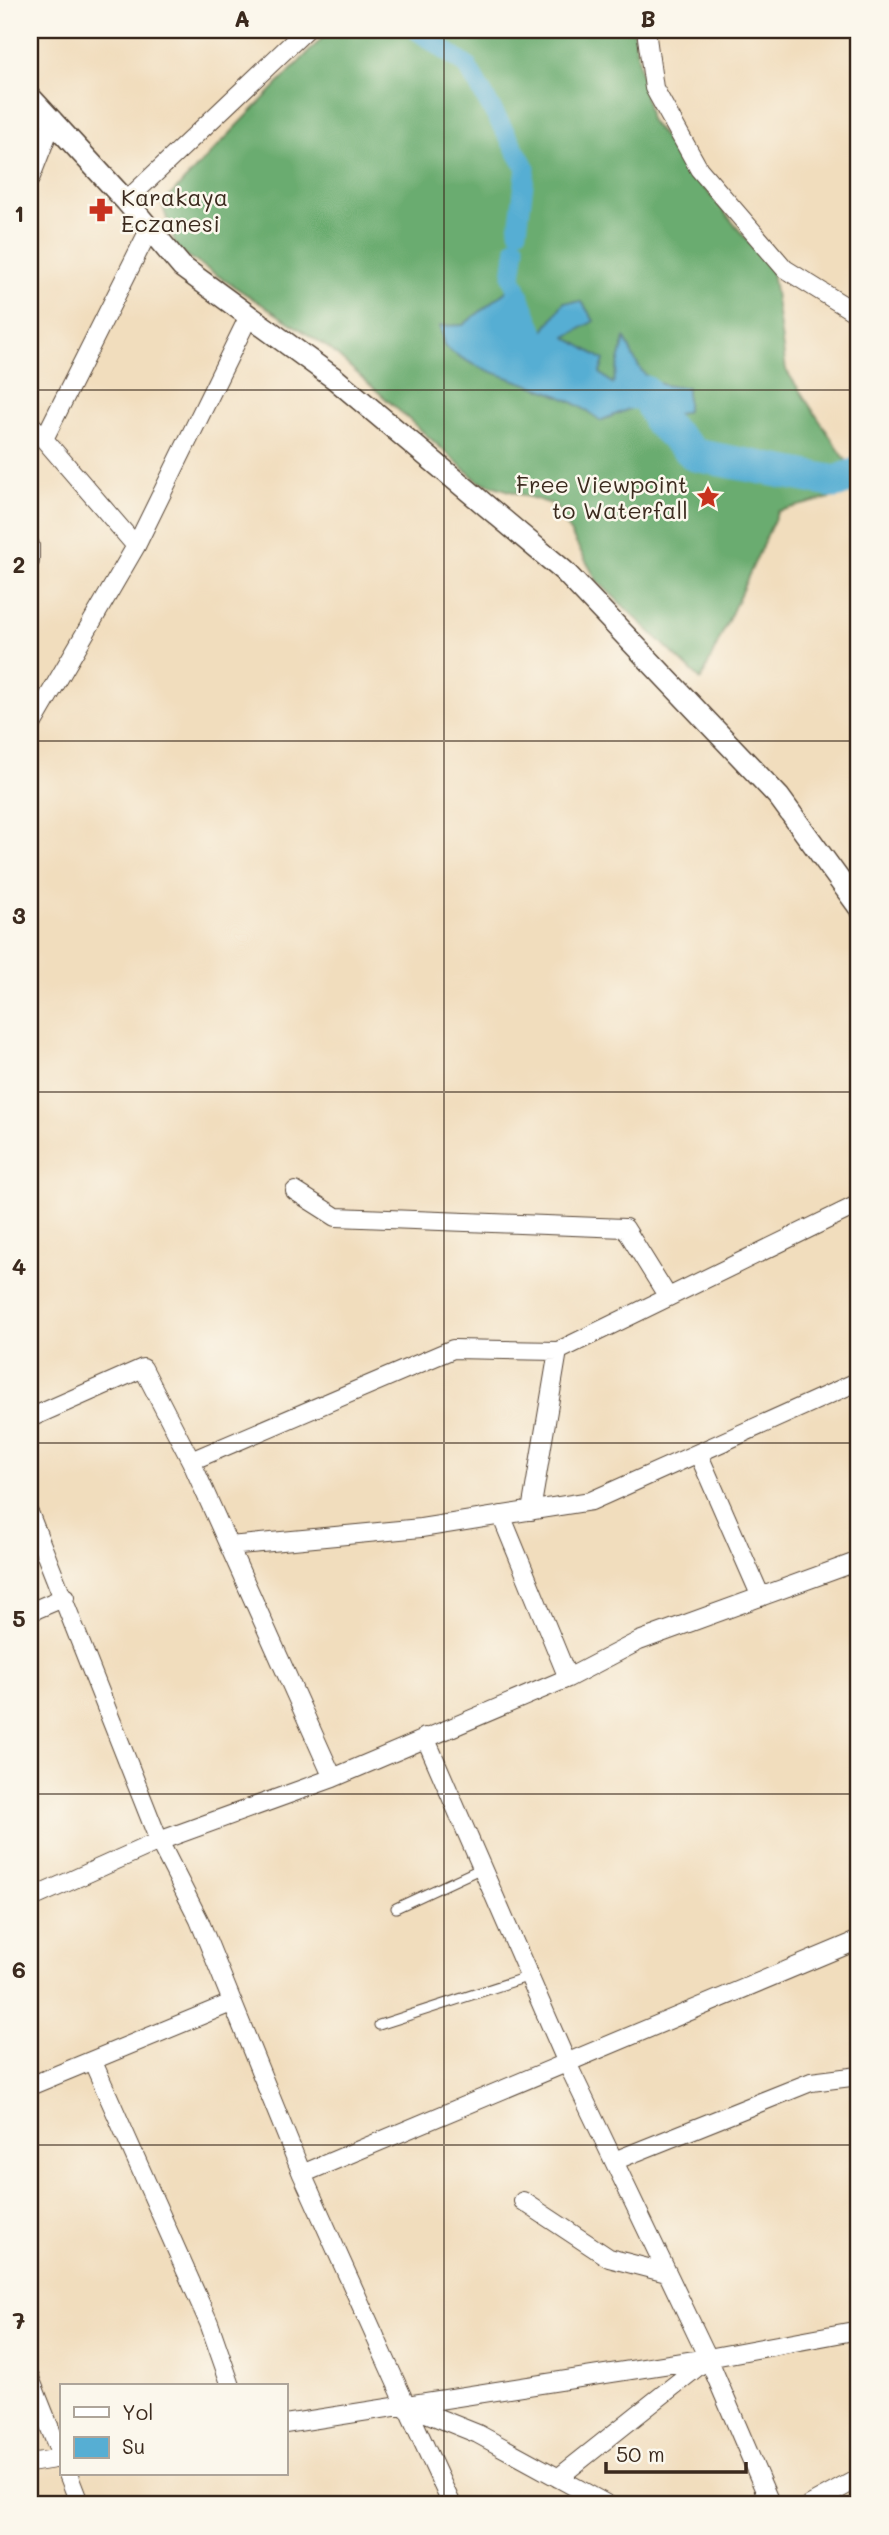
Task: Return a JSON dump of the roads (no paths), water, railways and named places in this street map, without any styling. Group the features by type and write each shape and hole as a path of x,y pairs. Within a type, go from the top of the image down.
{"street":[{"path":"126,201 306,30"},
{"path":"646,30 654,88 699,170 785,269 859,315"},
{"path":"30,97 126,201 182,267 334,378 564,571 779,797 859,907"},
{"path":"30,178 53,120"},
{"path":"44,439 149,230"},
{"path":"33,715 136,546 249,316"},
{"path":"30,423 136,546"},
{"path":"30,545 30,561"},
{"path":"295,1191 336,1217 625,1228 668,1297"},
{"path":"191,1461 453,1349 558,1351 859,1204"},
{"path":"531,1511 558,1351"},
{"path":"30,1418 143,1368 191,1461 333,1778"},
{"path":"229,1546 421,1528 591,1501 859,1381"},
{"path":"698,1453 761,1597"},
{"path":"30,1514 159,1841 199,1920 302,2174 452,2505"},
{"path":"501,1515 568,1678"},
{"path":"30,1899 159,1841 333,1778 568,1678 639,1641 761,1597 856,1569"},
{"path":"30,1612 65,1597"},
{"path":"425,1737 567,2063 708,2358 771,2505"},
{"path":"302,2174 859,1940"},
{"path":"30,2087 231,2003"},
{"path":"93,2062 209,2323 230,2384"},
{"path":"614,2161 811,2082 859,2076"},
{"path":"523,2201 609,2258 667,2273"},
{"path":"287,2424 708,2358 859,2330"},
{"path":"558,2478 708,2358"},
{"path":"30,2378 60,2454"},
{"path":"406,2405 478,2434 608,2505"},
{"path":"30,2463 60,2457"},
{"path":"69,2476 80,2505"},
{"path":"810,2505 859,2478"}],"lane":[{"path":"396,1908 482,1868"},
{"path":"379,2025 530,1976"}],"water":[{"path":"514,285 520,290 520,311 524,324 532,334 539,338 564,302 582,302 594,321 566,337 604,360 600,373 613,384 625,338 635,361 647,376 663,385 687,387 687,411 659,421 639,405 600,421 563,398 481,368 444,346 440,326 463,325"}],"waterway":[{"path":"416,30 467,66 526,168 518,230"},
{"path":"516,247 512,277 547,362"},
{"path":"633,393 645,392 659,421 695,455 836,482 859,473"}],"place":[{"name":"Karakaya Eczanesi","path":"101,210"},
{"name":"Free Viewpoint to Waterfall","path":"708,497"}]}
